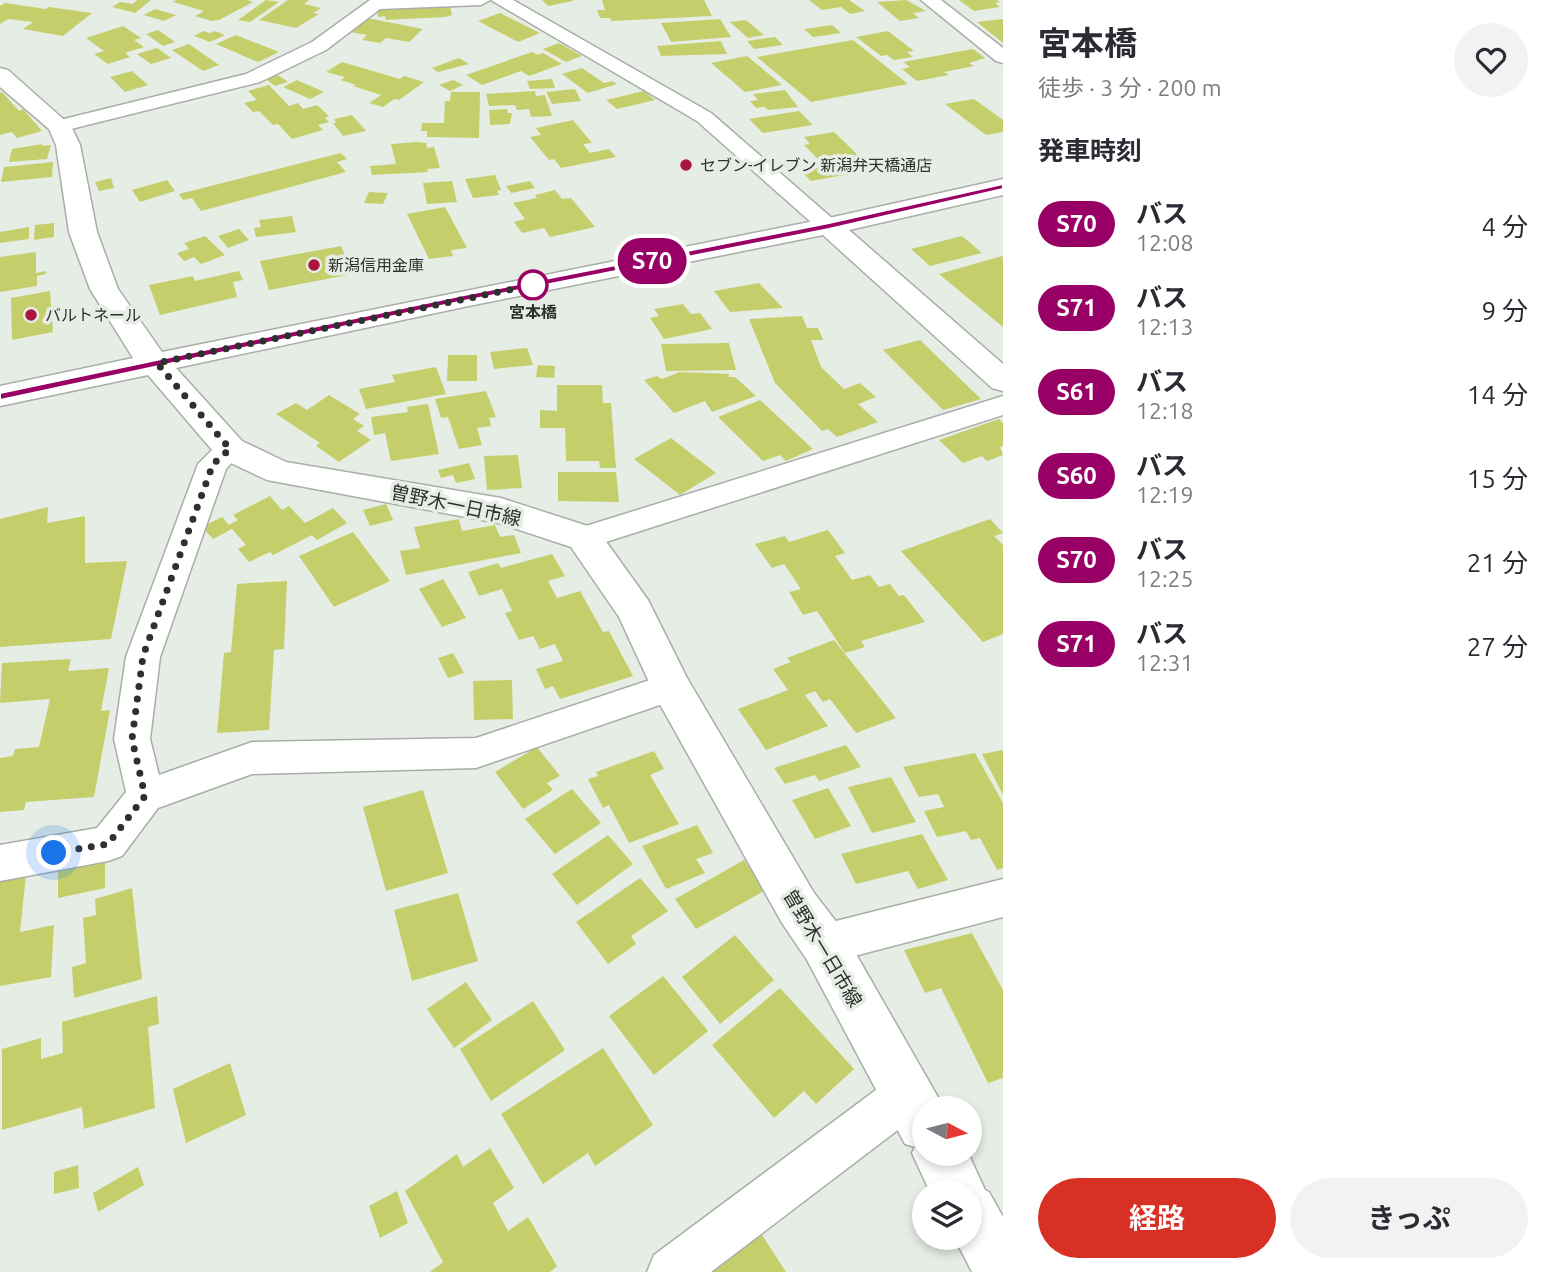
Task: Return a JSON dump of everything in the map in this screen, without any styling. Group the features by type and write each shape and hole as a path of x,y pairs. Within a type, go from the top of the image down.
{"main road":[{"path":"0,75 59,126"},
{"name":"曽野木一日市線","path":"59,126 68,145 83,232 104,289 142,349 230,449 279,472 501,511 584,538 635,610 671,687 798,908 824,944 912,1103"},
{"path":"0,396 478,295 829,226 1003,187"},
{"path":"829,226 1003,381"},
{"path":"982,1234 1002,1272"}],"street":[{"path":"59,126 253,78 320,46 376,4 481,0"},
{"path":"500,0 704,117 829,226"},
{"path":"930,0 1003,57"},
{"path":"584,538 1003,405"},
{"path":"145,796 132,739 143,656 213,464 230,449"},
{"path":"0,863 108,844 145,796 252,758 476,753 671,687"},
{"path":"824,944 1003,898"},
{"path":"671,1272 912,1113"}],"building":[{"path":"137,0 151,0 135,13 112,7 120,2 133,4"},
{"path":"266,0 279,2 250,22 238,20"},
{"path":"288,0 309,0 304,4 321,8 313,13 319,14 296,28 259,20"},
{"path":"542,0 573,0 573,1 548,6"},
{"path":"602,0 704,0 712,16 611,21 610,18 600,18 597,10 605,10"},
{"path":"809,0 849,0 865,11 850,14 841,7 822,10"},
{"path":"906,0 926,11 913,13 919,18 900,21 877,2"},
{"path":"959,0 997,0 1000,2 995,3 1000,7 974,11"},
{"path":"173,2 253,2 219,20 211,21 195,16 204,11"},
{"path":"5,3 92,13 63,36 23,29 33,22 8,19 0,24 0,6"},
{"path":"450,7 452,15 445,17 386,20 385,16 378,17 377,10"},
{"path":"155,9 176,15 164,21 144,15"},
{"path":"500,13 540,33 518,42 478,21"},
{"path":"367,18 423,29 409,42 386,38 380,43 362,40 367,35 351,32"},
{"path":"720,19 731,37 671,42 661,23"},
{"path":"1003,19 1003,43 977,22"},
{"path":"746,20 764,35 748,38 730,22"},
{"path":"832,25 841,33 813,37 804,29"},
{"path":"123,26 141,38 134,40 144,47 125,53 130,57 108,64 94,54 104,51 86,38"},
{"path":"158,30 175,42 163,46 146,34"},
{"path":"203,31 215,31 225,35 210,42 194,36"},
{"path":"888,31 914,51 907,52 913,57 894,60 887,55 881,56 856,37"},
{"path":"236,35 279,52 258,62 216,44"},
{"path":"775,37 783,45 754,49 747,41"},
{"path":"853,40 908,84 811,102 757,57"},
{"path":"721,41 727,54 661,56 657,46"},
{"path":"559,43 582,56 566,62 543,49"},
{"path":"189,44 219,65 203,71 172,50"},
{"path":"157,48 171,58 151,64 137,54"},
{"path":"973,49 985,58 969,63 974,66 944,72 949,75 917,81 902,69 910,67 903,62"},
{"path":"532,52 538,55 543,53 562,64 529,76 521,71 482,85 466,75"},
{"path":"747,56 782,85 745,92 711,63"},
{"path":"459,58 469,64 438,72 432,68"},
{"path":"342,62 400,79 404,76 424,82 399,100 394,99 383,107 369,103 381,95 341,80 345,77 326,72"},
{"path":"582,68 604,83 612,81 617,84 588,93 562,74"},
{"path":"132,71 148,85 125,92 110,77"},
{"path":"278,75 288,82 275,86 266,79"},
{"path":"552,79 555,88 530,89 527,81"},
{"path":"297,80 324,92 310,99 283,87"},
{"path":"453,80 463,85 450,91 439,85"},
{"path":"269,85 289,106 298,103 303,109 317,105 329,116 325,118 329,122 318,125 323,130 292,139 278,124 273,125 259,111 253,112 244,103 257,100 248,91"},
{"path":"575,89 581,101 552,104 546,92"},
{"path":"785,90 798,107 768,110 765,107 756,108 750,101 758,100 753,94"},
{"path":"535,91 536,96 545,95 552,116 531,117 529,109 517,110 515,105 489,106 486,94"},
{"path":"644,91 655,100 617,109 606,100"},
{"path":"2,92 19,111 23,109 42,131 17,138 12,132 0,135"},
{"path":"451,92 480,92 479,138 427,137 427,131 421,131 422,123 444,123 445,101 450,101"},
{"path":"974,99 1003,120 1003,132 986,135 945,104"},
{"path":"507,109 508,113 512,113 510,124 490,125 489,110"},
{"path":"799,111 813,125 763,133 749,119"},
{"path":"352,115 366,131 343,136 333,123 336,123 334,119"},
{"path":"573,120 592,143 583,144 590,153 609,149 616,157 561,168 554,159 549,160 530,137 541,135 536,128"},
{"path":"834,132 858,155 820,161 804,145 810,144 804,137"},
{"path":"426,143 427,148 434,147 440,168 427,169 428,172 372,175 370,166 396,164 391,144"},
{"path":"51,145 47,159 9,162 12,149"},
{"path":"341,153 347,159 337,162 346,172 201,211 192,198 183,200 179,194"},
{"path":"856,161 866,171 811,181 801,171"},
{"path":"53,162 52,177 1,182 4,167"},
{"path":"495,175 501,190 497,191 499,195 473,198 465,179"},
{"path":"111,178 114,188 99,191 95,182"},
{"path":"167,180 175,191 140,202 132,190"},
{"path":"452,181 457,202 427,204 423,183"},
{"path":"530,181 535,188 511,193 506,186"},
{"path":"555,190 562,199 571,198 595,227 550,237 544,228 522,233 514,222 525,219 513,203 537,198 535,195"},
{"path":"369,192 388,193 383,204 364,203"},
{"path":"445,207 467,248 451,250 453,256 429,259 407,214"},
{"path":"292,216 296,232 256,237 254,228 261,227 259,220"},
{"path":"54,223 54,237 34,240 35,225"},
{"path":"29,227 29,239 0,243 0,232"},
{"path":"239,229 249,240 228,248 218,236"},
{"path":"205,236 225,255 201,264 194,257 184,261 177,253 189,249 184,243"},
{"path":"962,236 982,253 930,266 911,249"},
{"path":"341,246 353,274 269,290 260,261"},
{"path":"36,252 36,273 46,271 46,274 37,276 37,286 0,292 0,257"},
{"path":"1003,257 1003,327 939,274"},
{"path":"239,271 243,280 233,282 237,297 160,315 149,285 193,276 195,281"},
{"path":"759,283 783,308 730,312 714,291"},
{"name":"バルトネール","path":"50,291 53,332 12,340 11,298"},
{"path":"683,304 691,314 700,313 712,329 664,339 650,318 659,316 654,309"},
{"path":"802,316 807,328 818,328 823,340 811,340 821,367 844,389 860,383 876,397 858,404 878,422 837,437 828,429 822,431 775,383 749,319"},
{"path":"920,340 981,399 943,410 883,350"},
{"path":"729,343 736,370 666,371 661,344"},
{"path":"527,348 533,365 494,369 490,352"},
{"path":"448,355 477,355 477,381 447,381"},
{"path":"538,365 555,366 554,378 536,377"},
{"path":"436,367 446,394 366,409 359,389 395,382 392,375"},
{"path":"680,372 729,374 729,377 735,377 756,396 712,412 705,401 674,413 644,380 657,376 662,379"},
{"path":"557,385 602,385 603,403 611,403 616,468 600,468 599,461 566,461 565,428 540,428 540,410 557,411"},
{"path":"486,391 496,417 489,418 491,426 477,428 482,445 459,449 448,417 441,418 435,399"},
{"path":"329,395 360,414 353,419 364,426 357,431 371,440 339,462 316,446 320,443 276,414 296,403 307,410"},
{"path":"760,400 813,449 786,461 780,455 763,461 718,417"},
{"path":"428,404 439,454 391,461 385,433 374,435 371,417 408,412 407,407"},
{"path":"999,419 1003,423 1003,446 1000,447 1003,455 987,461 982,456 963,463 939,440"},
{"path":"671,438 716,473 680,495 634,459"},
{"path":"518,455 522,488 487,490 484,456"},
{"path":"469,463 475,479 456,483 453,475 441,478 438,470"},
{"path":"558,472 616,472 619,502 558,501"},
{"path":"270,496 282,510 289,506 305,523 333,508 347,523 317,540 312,535 273,555 270,552 249,562 238,549 246,545 232,529 213,539 202,527 222,517 229,525 238,520 233,515"},
{"path":"386,504 393,520 370,526 363,510"},
{"path":"48,507 47,523 85,516 85,563 127,561 111,639 0,647 0,519"},
{"path":"459,519 462,531 495,525 500,537 514,535 521,553 406,575 400,551 420,548 414,527"},
{"path":"990,519 1003,533 994,536 1003,545 1003,634 983,642 901,551"},
{"path":"828,530 845,553 835,556 852,580 870,575 879,587 890,584 899,596 904,595 925,622 861,641 865,647 845,653 817,611 803,615 789,592 801,589 784,564 772,568 755,544 785,536 789,542"},
{"path":"353,532 390,581 334,607 299,556"},
{"path":"552,554 565,576 548,581 557,598 580,591 603,632 609,631 633,676 560,699 553,686 545,689 536,669 563,661 555,644 540,649 533,636 519,640 505,613 512,611 502,589 479,596 468,572 498,563 501,568"},
{"path":"443,579 466,618 442,627 419,589"},
{"path":"287,581 284,649 274,650 269,730 217,733 224,653 231,652 237,584"},
{"path":"834,640 896,718 856,733 830,699 823,702 815,691 805,695 828,726 766,750 738,709 788,690 773,669 791,662 787,658"},
{"path":"453,653 464,673 448,678 438,658"},
{"path":"71,659 68,671 109,668 101,711 110,710 94,797 26,802 24,810 0,812 0,758 13,756 15,749 39,747 50,699 0,703 2,663"},
{"path":"512,680 513,719 474,720 473,681"},
{"path":"846,745 861,767 819,781 815,775 785,784 774,768"},
{"path":"537,747 560,776 547,783 553,790 523,809 495,772"},
{"path":"1003,750 1003,795 982,754"},
{"path":"654,751 664,769 650,775 679,824 629,843 609,805 603,808 588,779 598,776 596,772"},
{"path":"975,753 1003,803 1003,868 997,870 980,838 971,840 966,831 937,837 924,811 944,807 938,794 919,797 903,767"},
{"path":"891,777 916,822 872,833 848,787"},
{"path":"828,788 851,826 815,839 792,800"},
{"path":"572,789 601,823 555,854 525,819"},
{"path":"423,790 448,873 386,891 363,807"},
{"path":"697,825 713,853 696,859 705,873 666,889 642,846"},
{"path":"922,834 948,880 918,889 908,871 856,884 841,854"},
{"path":"608,835 633,864 577,905 552,874"},
{"path":"105,856 105,888 58,898 58,865"},
{"path":"744,860 766,890 696,929 675,899"},
{"path":"27,866 20,932 54,925 51,977 0,986 0,871"},
{"path":"640,878 668,911 631,936 636,944 608,964 576,922"},
{"path":"132,888 142,979 74,998 72,967 86,963 83,918 96,915 95,899"},
{"path":"458,893 478,961 412,981 394,910"},
{"path":"972,933 1003,990 1003,1078 988,1083 941,988 925,993 904,950"},
{"path":"735,935 774,980 720,1024 682,977"},
{"path":"663,976 708,1031 654,1075 609,1016"},
{"path":"466,982 492,1020 454,1048 427,1009"},
{"path":"780,988 854,1069 816,1104 804,1091 774,1118 712,1045"},
{"path":"157,996 159,1024 148,1027 155,1108 84,1129 82,1107 2,1130 2,1049 41,1038 41,1059 63,1053 62,1022"},
{"path":"533,1001 565,1050 491,1101 460,1049"},
{"path":"603,1048 653,1125 595,1166 588,1153 543,1184 501,1114"},
{"path":"230,1063 246,1115 186,1143 173,1089"},
{"path":"490,1148 514,1188 493,1203 508,1231 528,1217 557,1266 550,1272 430,1272 443,1262 405,1191 457,1154 463,1167"},
{"path":"78,1165 79,1188 54,1194 54,1172"},
{"path":"138,1167 144,1185 98,1212 93,1193"},
{"path":"397,1191 408,1223 380,1238 369,1206"},
{"path":"760,1232 786,1272 706,1272"}],"bus line":[{"name":"S70","path":"0,396 464,298 829,226 1003,187"}],"place":[{"name":"セブン-イレブン 新潟弁天橋通店","path":"686,165"},
{"name":"新潟信用金庫","path":"314,265"},
{"name":"宮本橋","path":"533,285"},
{"name":"バルトネール","path":"31,315"}],"route":[{"path":"54,853 108,844 145,796 132,739 143,656 213,464 230,449 157,363 542,283 533,285"}]}
